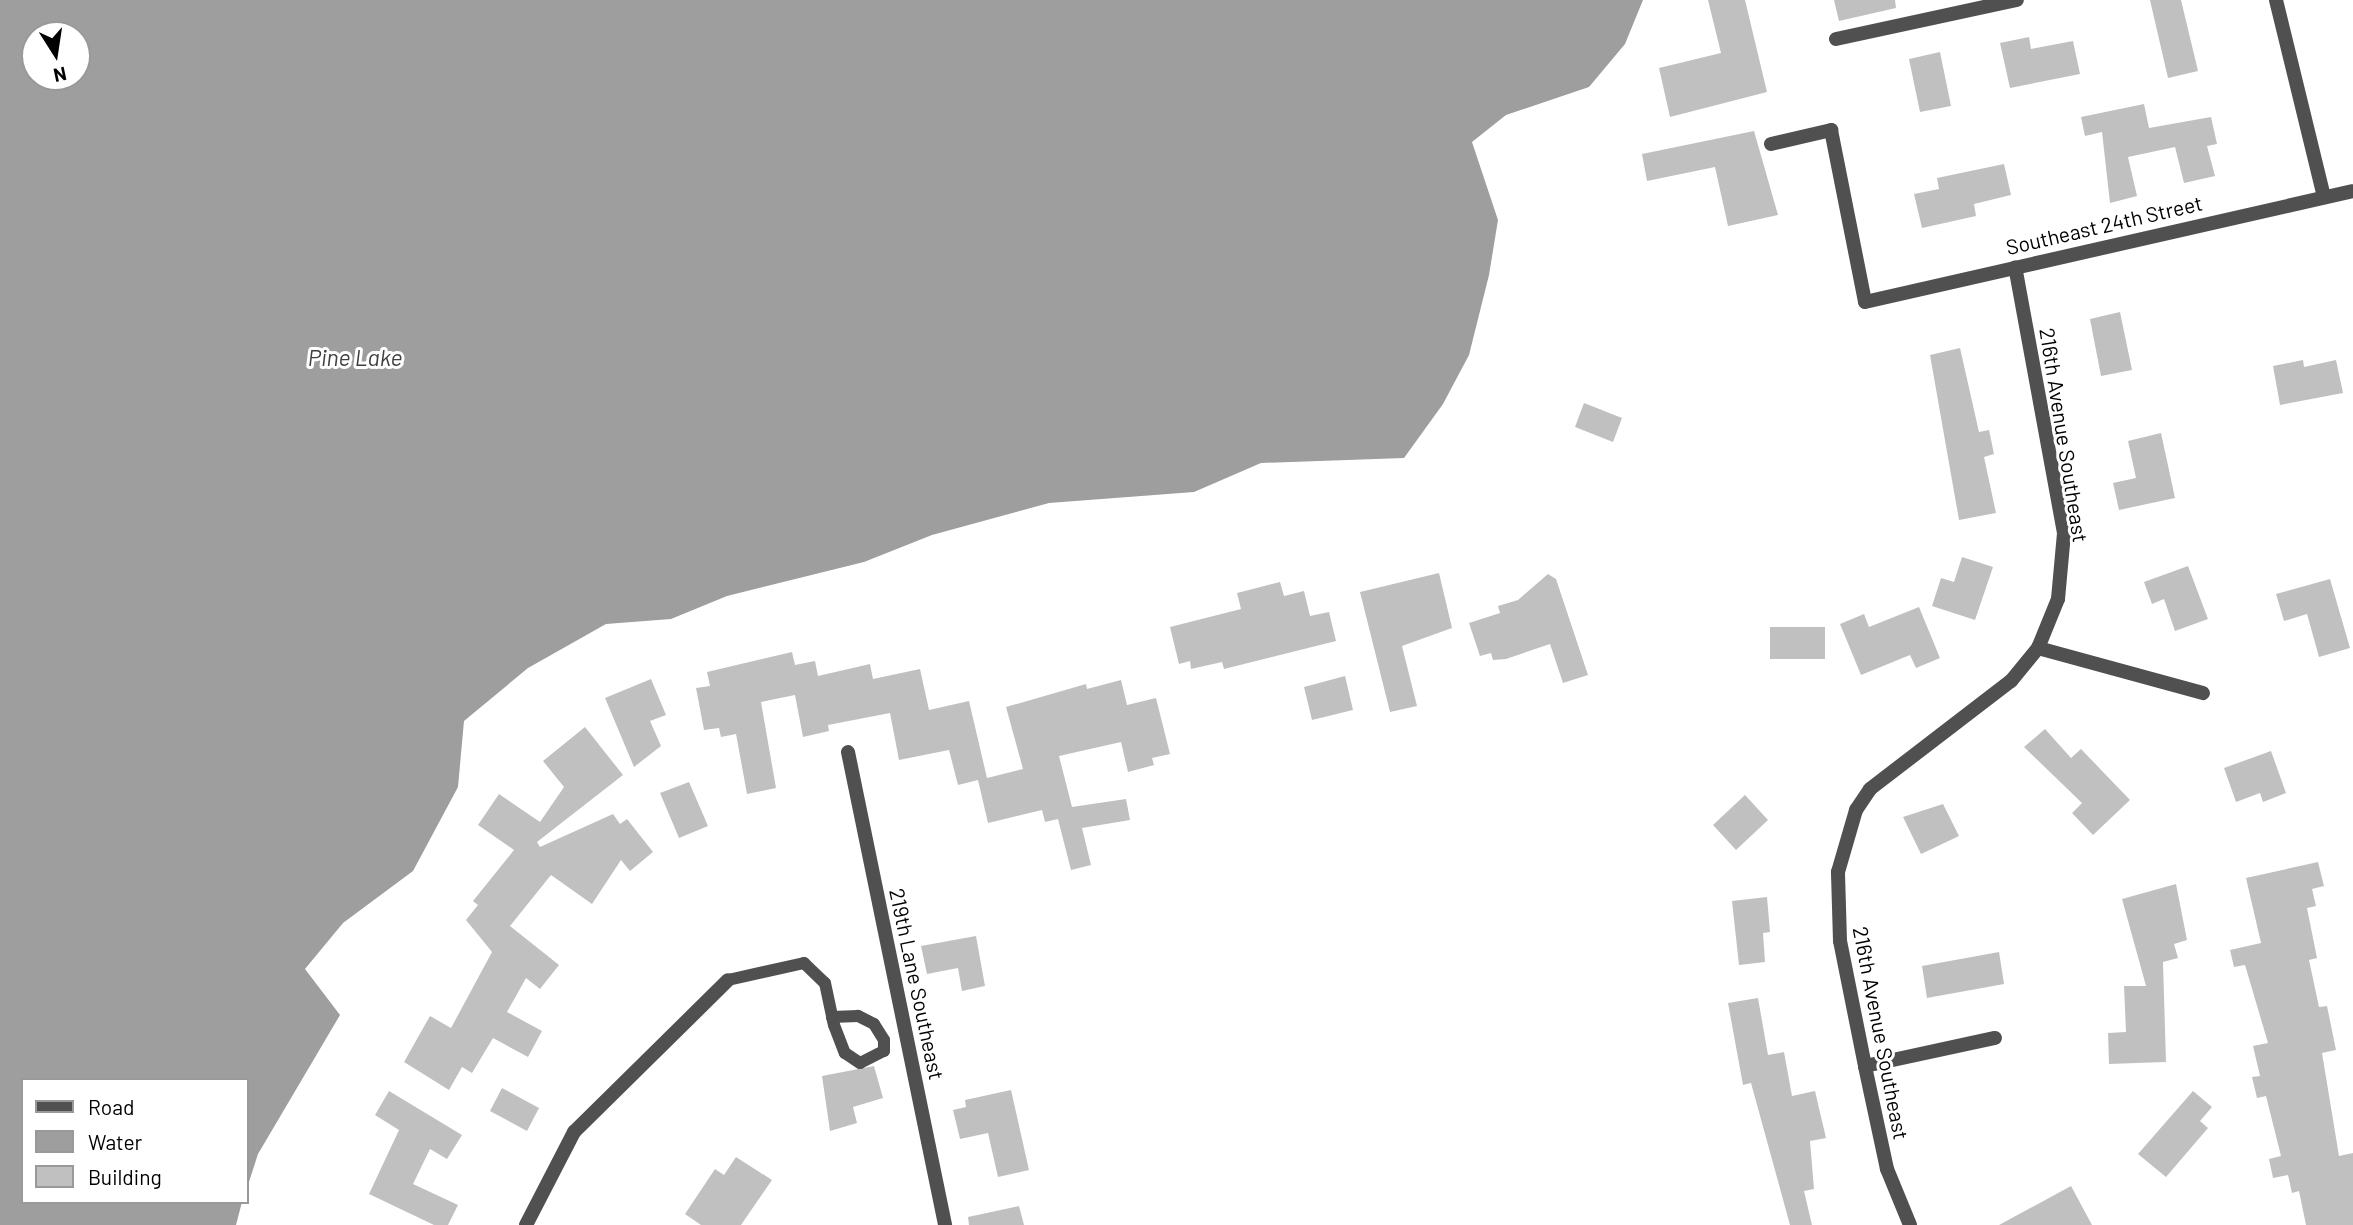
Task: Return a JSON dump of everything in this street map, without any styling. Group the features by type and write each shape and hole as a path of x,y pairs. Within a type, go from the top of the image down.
{"street":[{"path":"1836,39 2017,0"},
{"path":"2276,0 2324,197"},
{"name":"Southeast 24th Street","path":"1771,144 1831,130 1865,302 2353,191"},
{"name":"216th Avenue Southeast","path":"1910,1225 1887,1169 1865,1066 1837,907 1838,872 1856,810 1895,767 1976,713 2038,648 2058,599 2064,533 2015,267"},
{"path":"2038,648 2203,693"},
{"name":"219th Lane Southeast","path":"848,751 945,1225"},
{"path":"526,1225 574,1132 728,980"},
{"path":"1865,1066 1995,1038"}],"lane":[{"path":"728,980 804,963 825,983 832,1017 845,1053 860,1063 884,1051 884,1040 874,1024 858,1016 832,1017"}],"water":[{"name":"Pine Lake","path":"0,0 1643,0 1625,44 1589,87 1506,115 1472,142 1498,220 1489,275 1469,355 1443,404 1404,458 1261,463 1194,492 1049,503 932,535 864,562 727,596 671,619 606,624 528,668 464,721 458,787 413,871 343,923 305,969 340,1015 258,1154 248,1185 248,1078 21,1078 21,1204 241,1204 236,1225 0,1225"}],"building":[{"path":"1708,0 1745,0 1767,92 1670,117 1659,68 1721,53"},
{"path":"1834,0 1895,0 1896,8 1839,21"},
{"path":"2150,0 2181,0 2198,71 2168,78"},
{"path":"2029,37 2031,49 2073,41 2080,74 2010,88 2000,43"},
{"path":"1940,52 1951,106 1920,112 1909,59"},
{"path":"2144,104 2149,128 2211,117 2217,144 2207,146 2215,176 2184,183 2175,147 2128,157 2137,196 2110,203 2102,132 2085,136 2081,117"},
{"path":"1754,131 1778,215 1728,226 1715,167 1647,181 1642,154"},
{"path":"2004,164 2011,195 1974,204 1976,216 1922,228 1914,194 1939,189 1937,178"},
{"path":"2120,312 2132,370 2101,376 2090,319"},
{"path":"1960,348 1979,432 1989,430 1994,454 1984,457 1996,513 1959,520 1930,355"},
{"path":"2303,360 2304,367 2336,360 2343,393 2280,405 2273,366"},
{"path":"1584,403 1622,418 1613,442 1575,427"},
{"path":"2161,433 2175,498 2119,510 2113,483 2136,478 2128,441"},
{"path":"1962,557 1993,567 1975,620 1932,606 1941,578 1954,582"},
{"path":"2188,566 2208,619 2175,631 2164,599 2152,604 2144,582"},
{"path":"1439,573 1452,628 1402,646 1417,706 1390,712 1360,592"},
{"path":"1548,574 1556,579 1588,675 1563,683 1550,644 1506,659 1493,660 1491,653 1480,656 1469,623 1500,613 1498,606 1518,600"},
{"path":"2330,579 2350,648 2319,657 2307,614 2284,621 2276,594"},
{"path":"1280,582 1284,596 1304,591 1310,616 1329,612 1336,641 1224,669 1222,662 1191,669 1190,661 1179,664 1170,627 1241,609 1237,593"},
{"path":"1919,607 1940,658 1916,668 1910,655 1861,675 1840,624 1864,614 1869,627"},
{"path":"1770,627 1825,627 1825,659 1770,659"},
{"path":"792,652 795,665 815,661 818,676 870,664 873,679 920,669 929,710 969,701 987,778 1023,769 1006,707 1086,684 1087,689 1121,680 1127,705 1156,698 1170,754 1152,758 1154,765 1128,772 1121,742 1059,756 1072,807 1126,799 1130,820 1082,828 1091,865 1071,870 1058,819 1045,822 1042,810 988,823 978,780 958,785 949,750 899,760 890,713 828,725 829,731 803,737 795,695 761,702 776,788 747,794 736,734 721,737 719,728 704,730 696,688 710,686 707,672"},
{"path":"1345,676 1353,710 1312,720 1304,687"},
{"path":"651,679 666,715 650,721 661,746 634,767 605,698"},
{"path":"585,727 623,775 537,842 540,847 613,814 620,824 627,819 653,852 630,871 621,860 592,904 551,875 510,926 559,965 540,989 526,978 507,1012 542,1031 528,1057 493,1038 472,1073 462,1067 449,1090 404,1062 430,1016 451,1028 492,952 466,920 478,905 473,901 514,850 478,825 499,794 540,822 564,787 543,761"},
{"path":"2045,729 2071,758 2081,749 2130,800 2093,835 2072,813 2082,803 2024,747"},
{"path":"2271,751 2286,793 2263,802 2260,793 2236,802 2224,768"},
{"path":"689,782 708,826 679,838 660,793"},
{"path":"1745,795 1768,820 1736,850 1713,825"},
{"path":"1943,804 1959,836 1921,854 1903,817"},
{"path":"2318,862 2324,886 2312,889 2316,906 2307,908 2317,958 2309,960 2319,1007 2327,1006 2336,1050 2322,1053 2339,1156 2353,1153 2353,1225 2306,1225 2299,1191 2292,1193 2288,1175 2273,1178 2269,1159 2281,1156 2266,1096 2257,1098 2252,1077 2260,1076 2253,1046 2268,1043 2245,965 2234,967 2230,950 2261,943 2246,878"},
{"path":"2176,884 2187,940 2174,944 2178,958 2163,962 2166,1062 2109,1064 2108,1033 2126,1032 2124,986 2146,986 2122,899"},
{"path":"1767,897 1770,932 1763,933 1765,962 1739,965 1732,901"},
{"path":"976,936 985,986 962,991 958,968 927,974 921,946"},
{"path":"1999,952 2004,984 1927,998 1922,966"},
{"path":"1758,998 1768,1055 1784,1052 1792,1096 1815,1091 1826,1138 1810,1141 1814,1189 1804,1191 1812,1225 1790,1225 1751,1083 1743,1085 1728,1003"},
{"path":"874,1066 883,1098 853,1107 857,1123 830,1131 822,1076"},
{"path":"502,1088 539,1108 527,1131 490,1111"},
{"path":"1011,1090 1029,1170 998,1177 988,1133 960,1139 953,1110 966,1107 965,1100"},
{"path":"389,1091 462,1135 447,1159 430,1149 413,1184 458,1205 448,1225 434,1225 369,1194 399,1130 375,1115"},
{"path":"2193,1091 2212,1107 2200,1121 2208,1128 2166,1177 2138,1154"},
{"path":"736,1157 772,1180 741,1225 701,1225 685,1214 715,1169 724,1175"},
{"path":"2071,1186 2092,1225 1999,1225"},
{"path":"1019,1206 1024,1225 969,1225 968,1217"}]}
